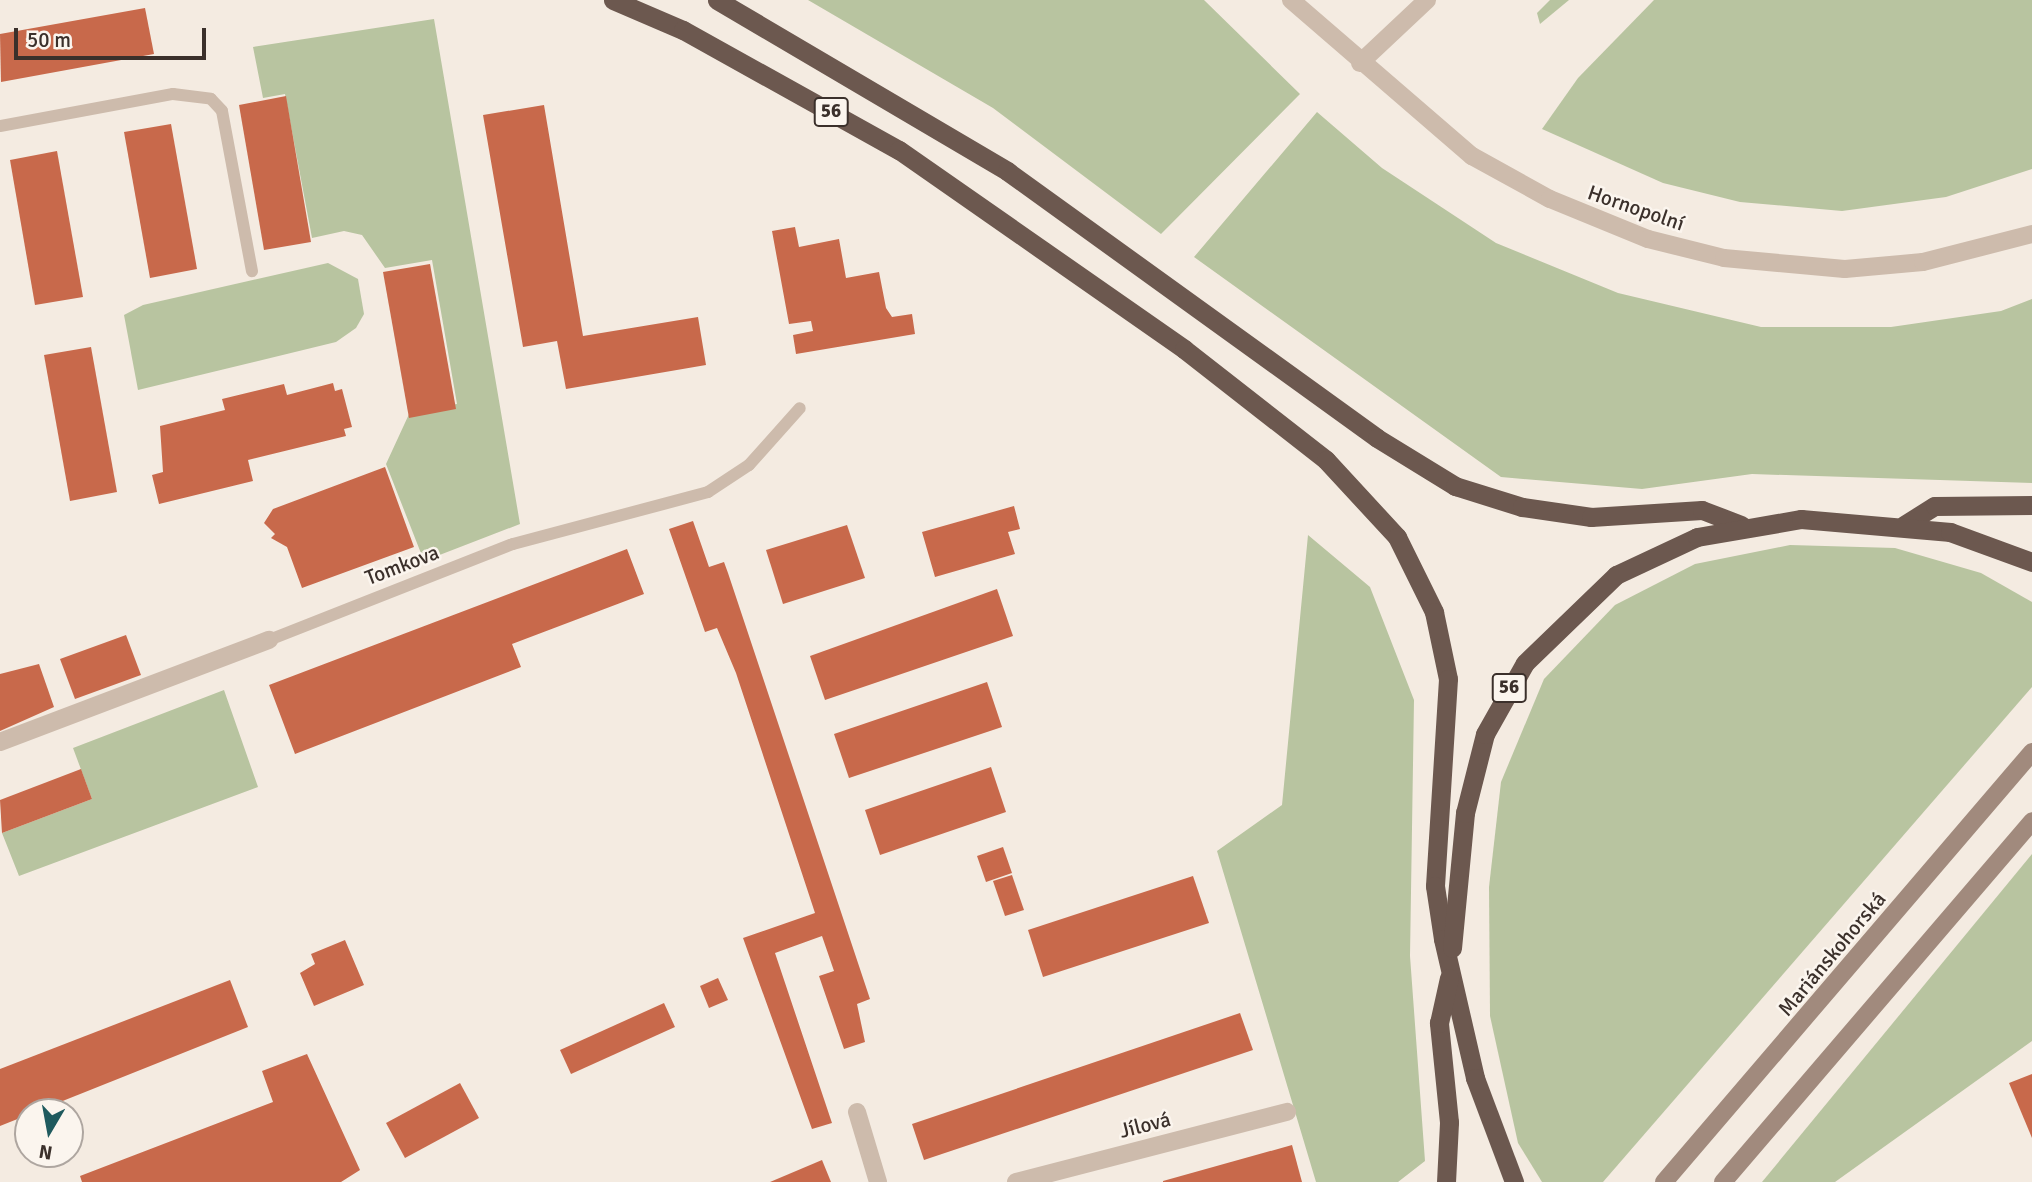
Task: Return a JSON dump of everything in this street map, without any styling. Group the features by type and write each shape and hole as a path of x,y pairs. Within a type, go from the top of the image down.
{"highway":[{"name":"56","path":"613,0 683,30 899,150 1184,349 1364,495 1397,537 1434,612 1450,713 1435,886 1450,972 1489,1123 1514,1182"},
{"name":"56","path":"717,0 924,117 1217,321 1377,438 1455,486 1522,507 1591,517 1702,510 1741,525"},
{"path":"1904,525 1935,506 2032,505"},
{"name":"56","path":"1450,972 1465,813 1485,734 1503,698 1551,632 1616,575 1697,537 1741,525 1781,519 1931,528 2032,562"},
{"path":"1446,1182 1450,1122 1440,1023 1450,972"}],"main road":[{"name":"Mariánskohorská","path":"1664,1182 2032,752"},
{"path":"1723,1182 2032,821"}],"street":[{"name":"Hornopolní","path":"1291,0 1430,126 1510,179 1597,220 1685,249 1845,269 1923,262 2032,234"},
{"path":"1360,63 1427,0"},
{"name":"Tomkova","path":"0,742 269,640"},
{"path":"857,1112 878,1182"},
{"name":"Jílová","path":"1016,1182 1287,1112"}],"lane":[{"path":"0,126 173,94 211,99 222,111 252,271"},
{"name":"Tomkova","path":"269,640 513,544 708,492 749,465 800,408"}],"green space":[{"path":"808,0 1204,0 1300,94 1161,234 993,108"},
{"path":"1550,0 1569,0 1540,24 1537,13"},
{"path":"1654,0 2032,0 2032,169 1946,197 1842,211 1740,202 1663,183 1542,129 1578,78"},
{"path":"434,19 520,524 424,561 386,464 410,412 457,404 432,260 385,268 362,235 344,231 312,238 285,94 263,98 253,47"},
{"path":"1317,112 1382,168 1496,243 1618,293 1761,327 1891,327 2001,311 2032,299 2032,483 1752,474 1642,489 1501,477 1194,257"},
{"path":"328,263 358,279 364,314 356,328 336,342 138,390 124,315 143,305"},
{"path":"1308,535 1370,587 1414,700 1410,956 1425,1161 1398,1182 1316,1182 1217,851 1282,805"},
{"path":"1790,545 1895,548 1981,573 2032,602 2032,687 1603,1182 1542,1182 1518,1143 1490,1016 1489,887 1501,782 1544,679 1615,605 1695,564"},
{"path":"224,690 258,787 19,876 2,833 92,799 73,748"},
{"path":"2032,854 2032,1041 1835,1182 1762,1182"}],"building":[{"path":"145,8 154,54 1,82 0,34"},
{"path":"286,96 311,242 264,250 239,105"},
{"path":"544,105 583,336 698,317 706,365 566,389 557,341 523,347 483,115"},
{"path":"171,124 197,269 150,278 124,132"},
{"path":"57,151 83,297 35,305 10,160"},
{"path":"795,227 799,247 839,239 846,278 879,272 886,308 892,317 912,314 915,334 796,354 793,335 813,331 811,321 789,324 772,231"},
{"path":"430,264 456,409 409,418 383,272"},
{"path":"91,347 117,492 70,501 44,355"},
{"path":"333,383 335,391 342,389 352,427 344,429 346,436 248,460 253,481 159,504 152,475 163,472 160,426 225,410 222,399 284,384 287,395"},
{"path":"385,467 414,547 302,588 287,547 271,538 275,534 264,523 273,509"},
{"path":"1014,506 1020,529 1008,532 1015,554 935,577 922,532"},
{"path":"693,521 709,567 724,562 870,999 857,1004 865,1042 844,1049 819,976 834,971 822,936 775,953 832,1123 812,1129 743,938 815,913 736,673 717,628 705,632 669,529"},
{"path":"847,525 865,578 783,604 766,550"},
{"path":"627,549 644,594 512,644 521,667 295,754 269,685"},
{"path":"997,589 1013,636 825,700 810,656"},
{"path":"126,635 141,675 75,699 60,659"},
{"path":"39,664 54,707 0,731 0,674"},
{"path":"987,682 1002,727 849,778 834,734"},
{"path":"991,767 1006,812 880,855 865,810"},
{"path":"81,769 92,799 2,833 0,800"},
{"path":"1003,847 1012,873 986,882 977,856"},
{"path":"1012,875 1024,910 1005,916 993,881"},
{"path":"1193,876 1209,923 1043,977 1028,930"},
{"path":"345,940 364,985 314,1006 300,973 315,964 311,954"},
{"path":"718,978 728,1000 709,1008 700,986"},
{"path":"230,980 248,1027 70,1098 14,1098 14,1120 0,1126 0,1069"},
{"path":"664,1003 675,1027 571,1074 560,1050"},
{"path":"1240,1013 1253,1050 924,1160 912,1124"},
{"path":"307,1054 360,1170 341,1182 82,1182 80,1176 273,1102 262,1071"},
{"path":"2032,1074 2032,1138 2009,1083"},
{"path":"460,1083 479,1118 405,1158 386,1123"},
{"path":"1292,1145 1302,1182 1163,1182 1163,1181"},
{"path":"822,1160 831,1182 770,1182"}]}
